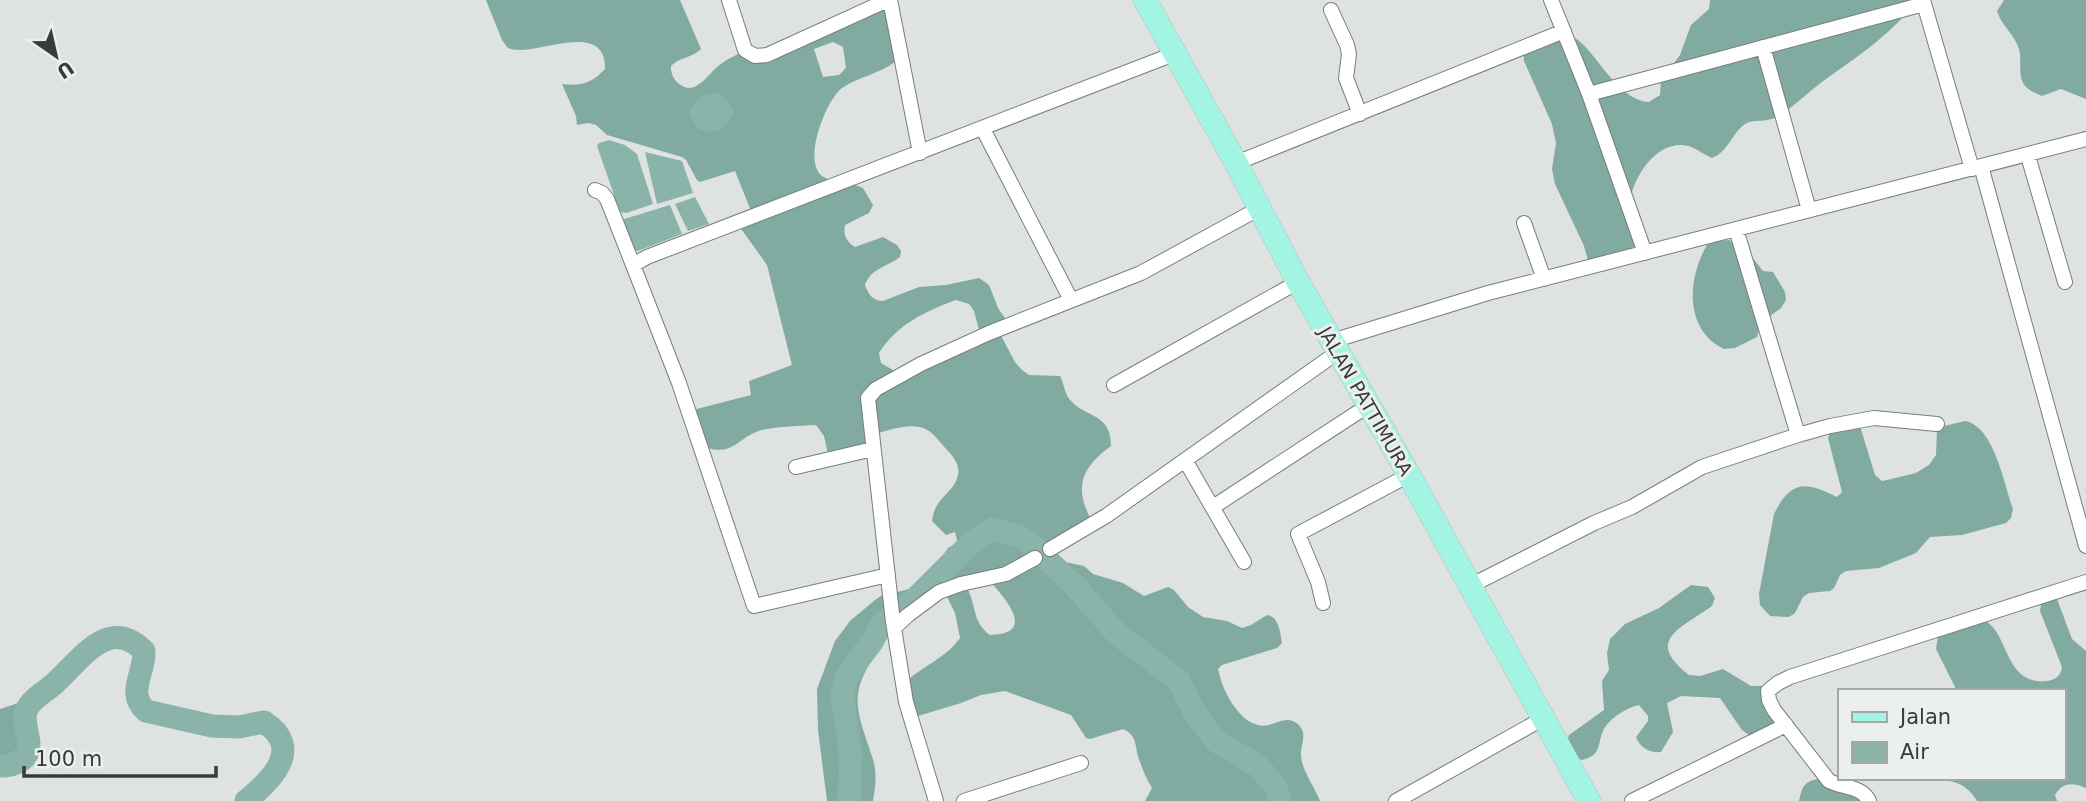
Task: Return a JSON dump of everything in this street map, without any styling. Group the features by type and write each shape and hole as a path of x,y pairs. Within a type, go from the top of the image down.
{"main road":[{"name":"JALAN PATTIMURA","path":"1145,0 1236,163 1298,282 1409,475 1590,801"}],"street":[{"path":"729,0 745,50 755,56 767,55 889,0 920,153"},
{"path":"1550,0 1589,94 1645,253"},
{"path":"1589,94 1923,2 1976,168 2086,546"},
{"path":"1331,10 1347,45 1349,54 1345,66 1346,78 1360,114"},
{"path":"1236,163 1564,31"},
{"path":"1763,47 1809,211"},
{"path":"633,265 647,257 1174,54"},
{"path":"983,129 1071,300"},
{"path":"1050,549 1106,516 1335,347 1488,293 2086,139"},
{"path":"2028,156 2065,282"},
{"path":"595,190 602,193 607,200 679,383 754,606 888,575"},
{"path":"936,801 906,702 891,604 868,398 876,389 921,364 989,333 1141,273 1260,208"},
{"path":"1524,223 1544,279"},
{"path":"1736,229 1798,435"},
{"path":"1114,385 1298,282"},
{"path":"1213,508 1369,405"},
{"path":"1470,586 1594,523 1632,507 1702,467 1830,426 1874,418 1937,424"},
{"path":"796,467 873,449"},
{"path":"1185,460 1244,562"},
{"path":"1323,603 1318,582 1298,534 1409,475"},
{"path":"894,625 939,592 1006,574 1035,558"},
{"path":"1870,801 1860,790 1841,787 1829,781 1774,710 1769,691 1778,682 1790,677 2086,582"},
{"path":"1396,801 1544,718"},
{"path":"1632,801 1786,725"},
{"path":"964,801 1081,763"}],"shaded area":[{"path":"486,0 680,0 701,49 675,63 671,70 676,81 689,88 701,83 724,62 745,50 755,56 888,0 895,62 842,88 836,95 818,131 814,158 816,168 822,176 863,188 873,205 869,213 845,225 847,240 855,247 883,237 897,245 901,251 900,257 871,275 865,285 868,291 874,298 883,301 919,287 979,278 989,285 998,308 1007,321 998,330 1015,362 1029,375 1060,376 1069,399 1103,422 1110,436 1111,446 1092,463 1083,481 1083,500 1093,523 1056,545 1060,561 1084,566 1093,574 1123,583 1144,596 1168,587 1174,590 1188,607 1203,617 1227,621 1242,628 1267,615 1271,616 1278,626 1282,643 1277,648 1222,665 1218,669 1232,703 1250,722 1263,726 1289,720 1299,725 1303,736 1302,762 1320,801 1145,801 1152,788 1141,765 1132,735 1123,729 1086,738 1071,715 1005,691 981,695 918,716 910,714 903,684 947,652 960,638 955,613 946,595 964,587 968,590 978,620 990,635 1005,633 1013,628 1013,612 987,578 961,584 894,628 884,641 864,674 858,698 860,716 875,768 873,801 827,801 818,730 817,689 835,641 850,621 881,596 913,588 934,575 942,566 941,558 949,547 958,544 955,532 946,535 932,521 940,500 956,481 956,462 932,433 916,426 900,427 871,435 873,449 829,459 824,436 816,425 762,430 724,449 707,448 689,411 751,395 749,381 792,365 767,265 737,223 753,216 735,171 700,182 682,157 607,135 596,125 577,125 576,116 562,84 585,83 605,69 602,53 594,45 566,43 519,50 508,48 502,40","holes":["833,42 843,47 846,68 839,75 823,77 814,49","956,300 969,304 974,311 981,337 899,371 881,363 879,353 894,334 923,314"]},
{"path":"1710,0 1920,0 1875,43 1786,111 1775,118 1745,124 1726,147 1712,158 1686,145 1672,146 1655,156 1641,172 1632,191 1629,206 1638,255 1590,267 1584,246 1555,184 1552,169 1556,143 1552,124 1524,61 1523,47 1571,37 1587,48 1625,91 1636,99 1649,102 1660,95 1661,80 1680,55 1691,25 1709,9"},
{"path":"2004,0 2086,0 2086,99 2061,89 2042,96 2023,83 2019,49 1997,11"},
{"path":"1729,240 1748,252 1763,271 1773,272 1785,292 1786,300 1781,308 1762,322 1757,337 1735,348 1724,349 1710,340 1701,328 1695,315 1693,285 1709,242"},
{"path":"1965,421 1975,425 1983,433 1991,444 2002,471 2013,509 2011,518 2006,523 1962,535 1930,537 1916,553 1879,568 1846,571 1840,575 1830,591 1809,593 1803,597 1795,613 1789,617 1770,616 1760,605 1759,594 1774,514 1780,503 1793,489 1800,487 1816,488 1837,497 1842,492 1828,438 1830,432 1860,426 1875,475 1882,481 1916,473 1929,465 1936,455 1937,430"},
{"path":"1691,585 1708,587 1715,598 1712,606 1679,628 1672,636 1668,644 1669,653 1689,675 1700,676 1723,669 1751,686 1763,686 1786,725 1756,740 1742,730 1720,698 1681,696 1667,703 1673,732 1661,752 1646,749 1636,737 1648,721 1648,716 1639,705 1624,711 1609,722 1593,755 1582,760 1574,756 1567,741 1569,735 1604,710 1602,681 1609,670 1607,653 1610,639 1625,624 1659,608"},
{"path":"2057,599 2072,639 2086,651 2086,788 2064,785 2055,795 2057,801 1977,801 1964,787 1941,780 2065,780 2065,689 1956,689 1936,649 1938,636 1981,619 1990,624 1997,633 2014,666 2022,675 2032,680 2053,680 2062,667 2040,611 2041,604"},
{"path":"37,697 27,710 25,719 27,754 14,764 0,766 0,709"},
{"path":"1826,778 1869,801 1799,801 1806,783"}],"water":[{"path":"715,93 727,99 734,112 731,118 719,130 709,132 696,128 689,112 699,99"},
{"path":"609,140 625,145 637,154 653,204 626,213 620,212 597,146"},
{"path":"645,152 682,161 693,193 657,204"},
{"path":"695,197 709,224 688,231 675,204"},
{"path":"670,205 682,234 635,250 621,220"}],"waterway":[{"path":"849,801 851,757 842,693 848,674 882,624 915,599 972,542 993,529 1019,536 1031,544 1077,588 1116,633 1179,681 1195,713 1216,741 1258,766 1275,786 1280,801"},
{"path":"0,766 16,763 28,752 25,715 32,701 96,645 107,639 119,638 131,641 144,651 137,697 146,711 212,726 239,727 264,722 276,732 282,742 280,763 274,774 246,801"}]}
